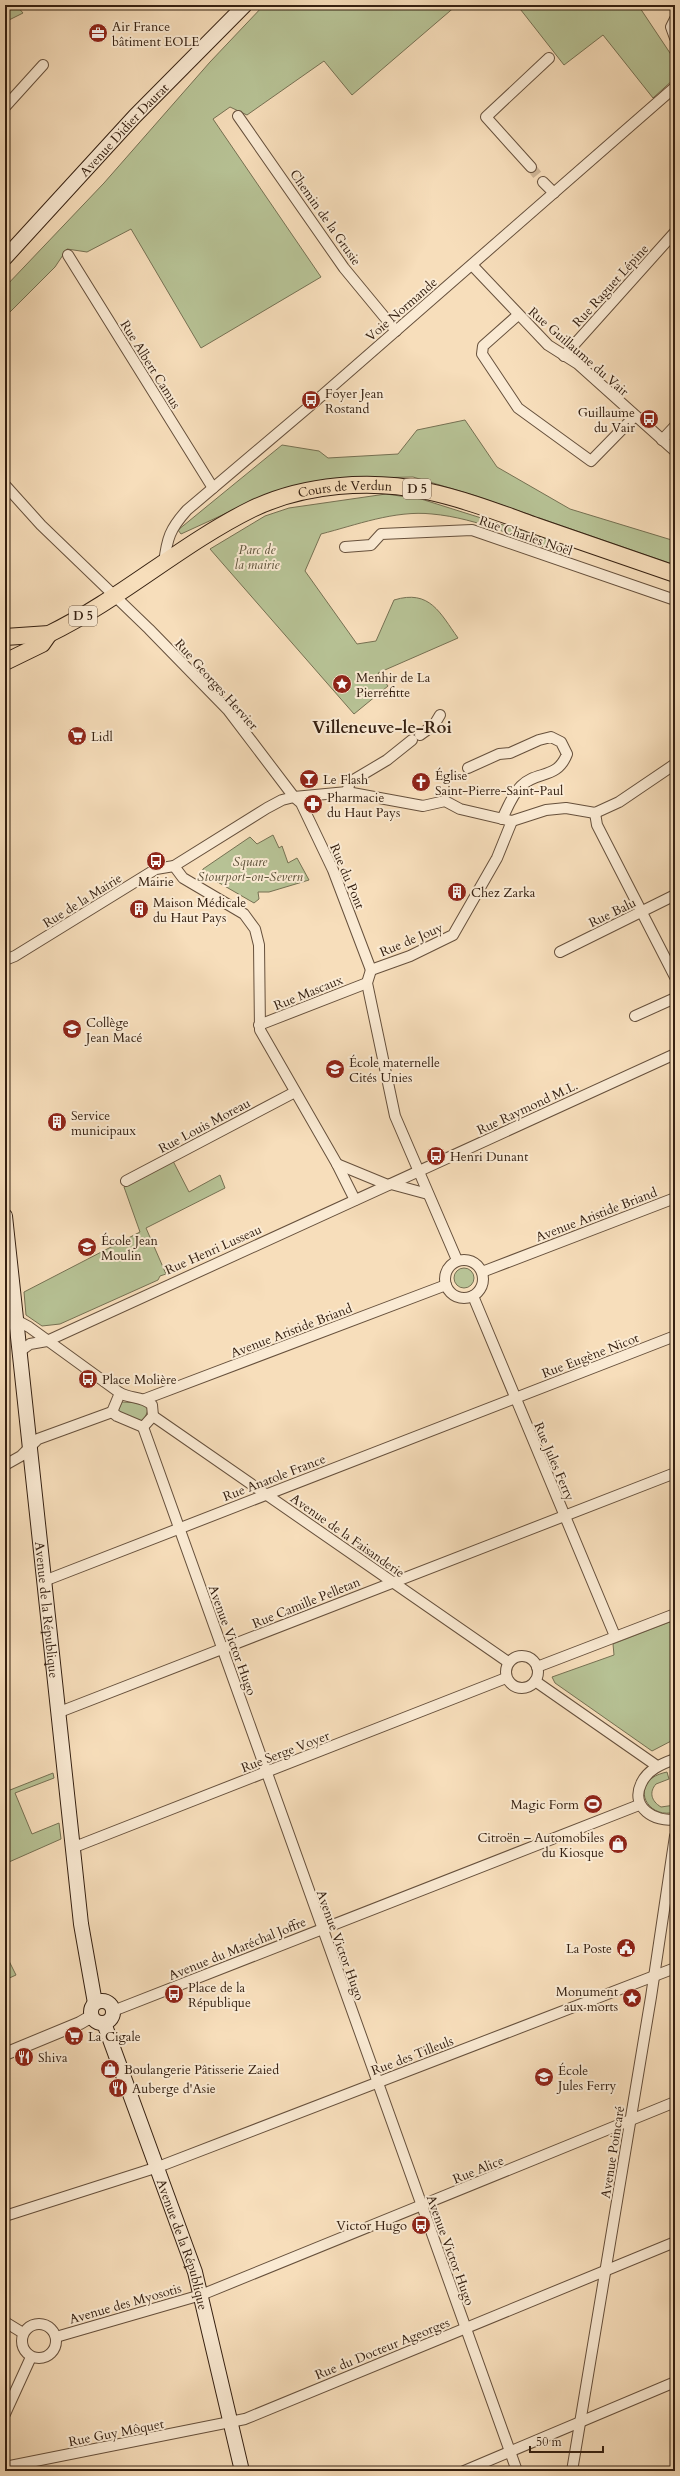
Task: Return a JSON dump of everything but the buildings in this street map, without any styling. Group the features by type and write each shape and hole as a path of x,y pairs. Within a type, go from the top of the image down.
{"main road":[{"name":"Avenue Didier Daurat","path":"5,258 135,116 245,5"},
{"name":"Cours de Verdun","path":"164,563 212,530 254,508 308,491 377,485 425,490 463,500 675,574"},
{"name":"D 5","path":"5,662 42,644 50,634 86,615 164,563"},
{"name":"D 5","path":"5,637 50,634"},
{"name":"Avenue de la République","path":"5,1216 57,1713 81,1924 93,2009"},
{"path":"107,2002 113,2011 110,2019 104,2023 99,2023 93,2009 107,2002"},
{"name":"Avenue de la République","path":"104,2023 158,2167 201,2295 232,2422 242,2471"}],"street":[{"path":"675,20 671,27 675,38"},
{"path":"530,167 486,117 549,58"},
{"path":"5,107 43,65"},
{"name":"Voie Normande","path":"164,563 166,542 172,528 187,510 396,331 675,87"},
{"name":"Chemin de la Grusie","path":"238,116 344,268 396,331"},
{"path":"543,182 554,193"},
{"name":"Rue Raguet Lépine","path":"564,356 675,232"},
{"name":"Rue Albert Camus","path":"68,255 213,488"},
{"name":"Rue Guillaume du Vair","path":"472,265 548,345 578,364 675,451"},
{"path":"518,315 483,346 482,354 518,408 591,461 635,416"},
{"path":"662,440 675,426"},
{"name":"Rue Georges Hervier","path":"5,485 41,525 114,595 228,710 294,797"},
{"name":"Rue Charles Noël","path":"345,547 371,544 380,534 472,530 675,600"},
{"path":"347,792 350,782 387,760 434,725 440,715"},
{"name":"Rue de Jouy","path":"371,970 410,956 453,935 498,858 507,820 520,787 528,781 553,772 564,763 567,754 562,742 551,737 539,740 510,753 499,754 468,768"},
{"path":"355,1200 337,1164 264,1038 259,1025 259,945 255,929 244,914 183,878 174,866 261,811 282,800 294,797 347,792 423,806 445,801 460,810 507,820 546,810 566,808 595,813 619,802 674,766"},
{"name":"Rue du Pont","path":"294,797 301,803 333,870 371,970"},
{"path":"595,813 597,825 643,912 675,977"},
{"name":"Rue de la Mairie","path":"5,960 15,956 156,869 174,866"},
{"name":"Rue Balu","path":"560,952 675,895"},
{"path":"371,970 367,983 395,1116 457,1260"},
{"name":"Rue Mascaux","path":"259,1025 367,983"},
{"path":"635,1016 675,998"},
{"name":"Rue Raymond M.L.","path":"389,1184 675,1054"},
{"name":"Rue Louis Moreau","path":"126,1181 295,1092"},
{"path":"337,1164 389,1184 428,1194"},
{"name":"Rue Henri Lusseau","path":"47,1341 389,1184"},
{"name":"Avenue Aristide Briand","path":"482,1272 675,1198"},
{"path":"457,1260 470,1260 475,1262 482,1272 483,1283 473,1296 457,1296 446,1285 446,1273 457,1260"},
{"name":"Avenue Aristide Briand","path":"145,1398 446,1285"},
{"name":"Rue Jules Ferry","path":"473,1296 615,1636"},
{"path":"16,1320 30,1327 47,1341 120,1393 128,1397 145,1398 152,1405 153,1416 143,1428 117,1416 112,1412"},
{"name":"Rue Eugène Nicot","path":"515,1398 675,1336"},
{"path":"19,1352 30,1344 47,1341"},
{"path":"5,1465 21,1456 42,1437 112,1412 120,1393"},
{"name":"Rue Anatole France","path":"44,1581 179,1527 515,1398"},
{"name":"Avenue de la Faisanderie","path":"153,1416 508,1662"},
{"name":"Avenue Victor Hugo","path":"143,1428 517,2471"},
{"name":"Rue Camille Pelletan","path":"57,1713 675,1473"},
{"path":"537,1667 675,1614"},
{"path":"524,1655 532,1659 537,1667 535,1681 529,1687 520,1688 512,1685 506,1678 505,1670 508,1662 515,1656 524,1655"},
{"name":"Rue Serge Voyer","path":"72,1848 506,1678"},
{"path":"535,1681 657,1766"},
{"path":"675,1759 657,1766 640,1784 639,1804 647,1813 656,1818 667,1821 675,1819"},
{"name":"Avenue du Maréchal Joffre","path":"113,2011 639,1804"},
{"name":"Avenue Poincaré","path":"572,2471 654,1975 675,1836"},
{"name":"Rue des Tilleuls","path":"5,2216 158,2167 675,1968"},
{"path":"5,2054 76,2025 93,2009"},
{"name":"Rue Alice","path":"201,2295 675,2102"},
{"name":"Rue du Docteur Ageorges","path":"232,2422 258,2413 675,2242"},
{"name":"Avenue des Myosotis","path":"56,2337 201,2295"},
{"path":"5,2322 23,2332"},
{"path":"40,2323 52,2329 56,2337 56,2343 51,2354 44,2358 31,2357 22,2346 23,2332 27,2328 40,2323"},
{"path":"5,2414 31,2357"},
{"path":"464,2471 675,2382"},
{"name":"Rue Guy Môquet","path":"5,2467 232,2422"}],"green space":[{"path":"5,5 16,5 23,13 5,22"},
{"path":"264,5 457,5 352,95 324,61 247,115 230,107 213,119 321,277 201,348 131,229 87,252 67,249 55,267 5,317 5,287 104,183 210,62"},
{"path":"517,5 638,5 674,59 675,78 653,98 603,35 564,65"},
{"path":"465,420 497,467 570,509 675,541 675,565 473,495 413,477 366,478 266,495 181,534 178,530 282,445 319,451 328,458 398,454 417,430"},
{"name":"Parc de la mairie","path":"386,494 421,499 570,546 566,555 500,530 466,520 449,516 418,513 376,519 321,534 305,571 357,644 376,641 394,600 406,597 417,598 433,606 458,638 378,673 388,686 354,714 210,549 265,516 289,508"},
{"name":"Square Stourport-on-Severn","path":"273,835 279,848 282,846 288,863 297,858 309,880 269,892 258,892 259,899 254,903 202,873 203,869 250,837 257,844"},
{"path":"173,1161 189,1192 220,1175 225,1188 146,1228 166,1274 160,1276 158,1280 60,1324 42,1326 26,1315 24,1292 140,1232 124,1187"},
{"path":"464,1268 471,1271 474,1278 471,1285 464,1288 457,1285 454,1278 457,1271"},
{"path":"122,1402 144,1403 148,1410 144,1420 138,1422 117,1412"},
{"path":"675,1620 675,1739 652,1751 555,1683 552,1677 614,1655 613,1644"},
{"path":"667,1772 669,1779 656,1784 652,1790 652,1796 655,1802 661,1807 675,1805 675,1812 667,1813 659,1812 653,1809 645,1798 644,1791 652,1778"},
{"path":"53,1773 54,1778 15,1793 32,1834 59,1823 61,1839 9,1862 5,1853 5,1792"},
{"path":"7,1957 16,1975 5,1980 5,1958"}],"tunnel":[{"path":"531,167 543,182"}],"place":[{"name":"Air France bâtiment EOLE","path":"98,33"},
{"name":"Foyer Jean Rostand","path":"311,400"},
{"name":"Guillaume du Vair","path":"649,419"},
{"name":"Menhir de La Pierrefitte","path":"342,684"},
{"name":"Lidl","path":"77,736"},
{"name":"Le Flash","path":"309,779"},
{"name":"Église Saint-Pierre-Saint-Paul","path":"421,782"},
{"name":"Pharmacie du Haut Pays","path":"313,804"},
{"name":"Mairie","path":"156,861"},
{"name":"Chez Zarka","path":"457,892"},
{"name":"Maison Médicale du Haut Pays","path":"139,909"},
{"name":"Collège Jean Macé","path":"72,1029"},
{"name":"École maternelle Cités Unies","path":"335,1069"},
{"name":"Service municipaux","path":"57,1122"},
{"name":"Henri Dunant","path":"436,1156"},
{"name":"École Jean Moulin","path":"87,1247"},
{"name":"Place Molière","path":"88,1379"},
{"name":"Magic Form","path":"593,1804"},
{"name":"Citroën – Automobiles du Kiosque","path":"618,1844"},
{"name":"La Poste","path":"626,1948"},
{"name":"Place de la République","path":"174,1994"},
{"name":"Monument aux morts","path":"632,1998"},
{"name":"La Cigale","path":"74,2036"},
{"name":"Shiva","path":"24,2057"},
{"name":"Boulangerie Pâtisserie Zaied","path":"110,2069"},
{"name":"École Jules Ferry","path":"544,2077"},
{"name":"Auberge d'Asie","path":"118,2088"},
{"name":"Victor Hugo","path":"421,2225"}],"district":[{"name":"Villeneuve-le-Roi","path":"382,727"}]}
